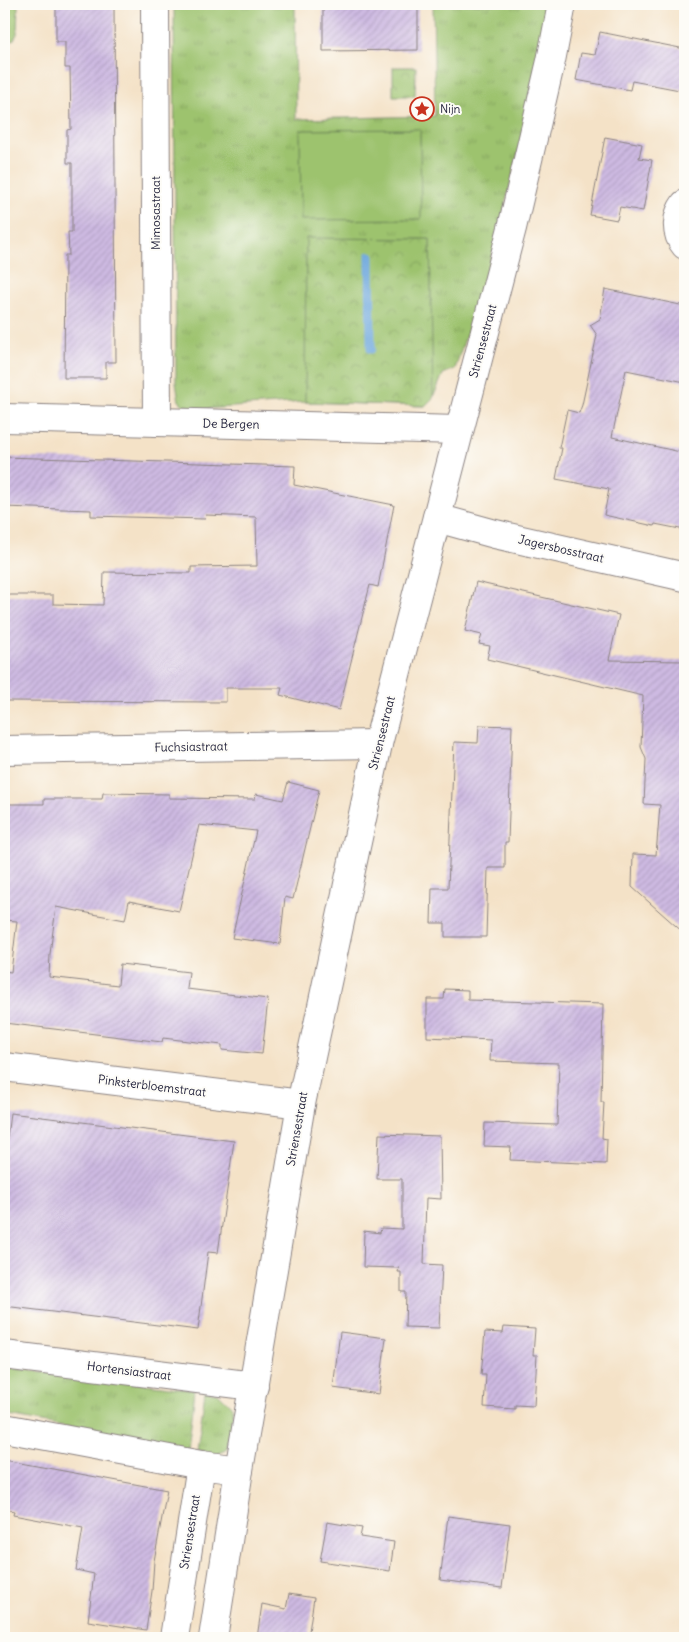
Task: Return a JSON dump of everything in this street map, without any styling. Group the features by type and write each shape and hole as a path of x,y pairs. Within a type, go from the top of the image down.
{"street":[{"name":"Mimosastraat","path":"155,4 157,422"},
{"name":"Striensestraat","path":"213,1638 239,1470 301,1104 378,744 422,582 458,430 512,228 551,61 562,4"},
{"path":"685,204 678,217 678,229 685,245"},
{"name":"De Bergen","path":"4,418 458,430"},
{"name":"Jagersbosstraat","path":"436,518 495,534 685,577"},
{"name":"Fuchsiastraat","path":"4,750 378,744"},
{"name":"Pinksterbloemstraat","path":"4,1067 301,1104"},
{"name":"Hortensiastraat","path":"4,1355 254,1386"},
{"path":"4,1428 201,1465 239,1470"},
{"name":"Striensestraat","path":"174,1638 201,1465"}],"green space":[{"path":"4,4 18,4 17,34 13,41 4,41"},
{"path":"174,4 295,4 296,119 435,116 433,4 549,4 520,146 494,249 455,369 443,374 433,398 425,406 305,402 189,410 179,401 176,383"},
{"path":"393,67 416,67 415,96 393,96"},
{"path":"420,129 421,219 301,220 300,130"},
{"path":"306,238 430,239 433,398 425,406 305,402"},
{"path":"4,1367 195,1390 188,1449 4,1415"},
{"path":"205,1391 218,1393 232,1407 233,1422 227,1449 218,1454 197,1450"}],"building":[{"path":"56,4 114,4 116,362 106,362 106,378 64,378 65,255 69,255 68,232 72,232 72,163 67,163 67,130 71,129 70,68 65,68 65,42 56,42"},
{"path":"323,4 418,4 418,50 323,51"},
{"path":"600,32 685,49 685,91 632,81 630,90 576,80 581,53 595,55"},
{"path":"605,137 642,144 639,158 652,160 643,211 620,207 617,220 590,215"},
{"path":"605,289 685,306 685,382 626,370 612,437 685,453 685,530 655,524 654,526 604,515 609,489 556,479 562,448 559,448 567,410 579,413 582,405 597,335 590,325 600,319"},
{"path":"4,457 295,466 294,485 394,505 378,587 370,585 339,710 280,695 282,688 226,688 226,702 4,701 4,595 53,595 53,604 103,605 104,572 191,573 191,567 257,566 256,517 206,515 205,519 91,516 91,510 4,507"},
{"path":"476,582 619,615 609,660 685,661 685,934 632,887 633,854 656,855 660,805 644,804 646,759 641,747 643,696 487,659 490,646 479,644 482,635 465,631"},
{"path":"479,725 512,726 508,842 505,842 505,868 488,868 486,937 445,937 445,923 431,923 432,888 448,888 454,742 478,743"},
{"path":"288,782 319,790 293,899 285,897 280,944 232,938 256,831 199,825 179,911 129,901 125,920 56,907 50,954 49,977 118,985 120,964 189,972 187,989 268,999 262,1054 222,1050 222,1045 163,1038 162,1042 4,1023 4,971 11,972 17,921 4,920 4,804 44,804 44,799 102,799 103,793 169,794 169,798 255,799 256,794 283,800"},
{"path":"445,989 468,990 468,1000 603,1004 601,1102 604,1102 602,1138 607,1139 606,1164 510,1160 511,1147 484,1146 485,1123 557,1125 559,1063 490,1061 491,1040 427,1037 427,999 444,999"},
{"path":"10,1113 234,1141 218,1253 208,1252 198,1330 4,1306 4,1162"},
{"path":"379,1134 440,1136 441,1199 426,1198 424,1264 442,1265 439,1328 405,1327 406,1292 401,1292 401,1272 398,1272 399,1268 363,1267 364,1231 380,1233 381,1228 402,1229 402,1179 377,1179"},
{"path":"504,1327 535,1329 533,1355 537,1355 534,1406 515,1405 515,1409 484,1407 486,1375 481,1375 485,1332 503,1333"},
{"path":"340,1332 386,1338 379,1394 333,1388"},
{"path":"4,1460 167,1490 154,1561 146,1630 88,1621 94,1574 76,1570 83,1528 13,1515 14,1511 4,1509"},
{"path":"448,1516 510,1524 502,1588 440,1580"},
{"path":"327,1522 362,1528 360,1537 394,1542 390,1571 320,1561"},
{"path":"289,1594 314,1598 308,1638 257,1638 262,1604 286,1609"}],"waterway":[{"path":"370,256 371,349"}],"place":[{"name":"Nijn","path":"422,109"}]}
